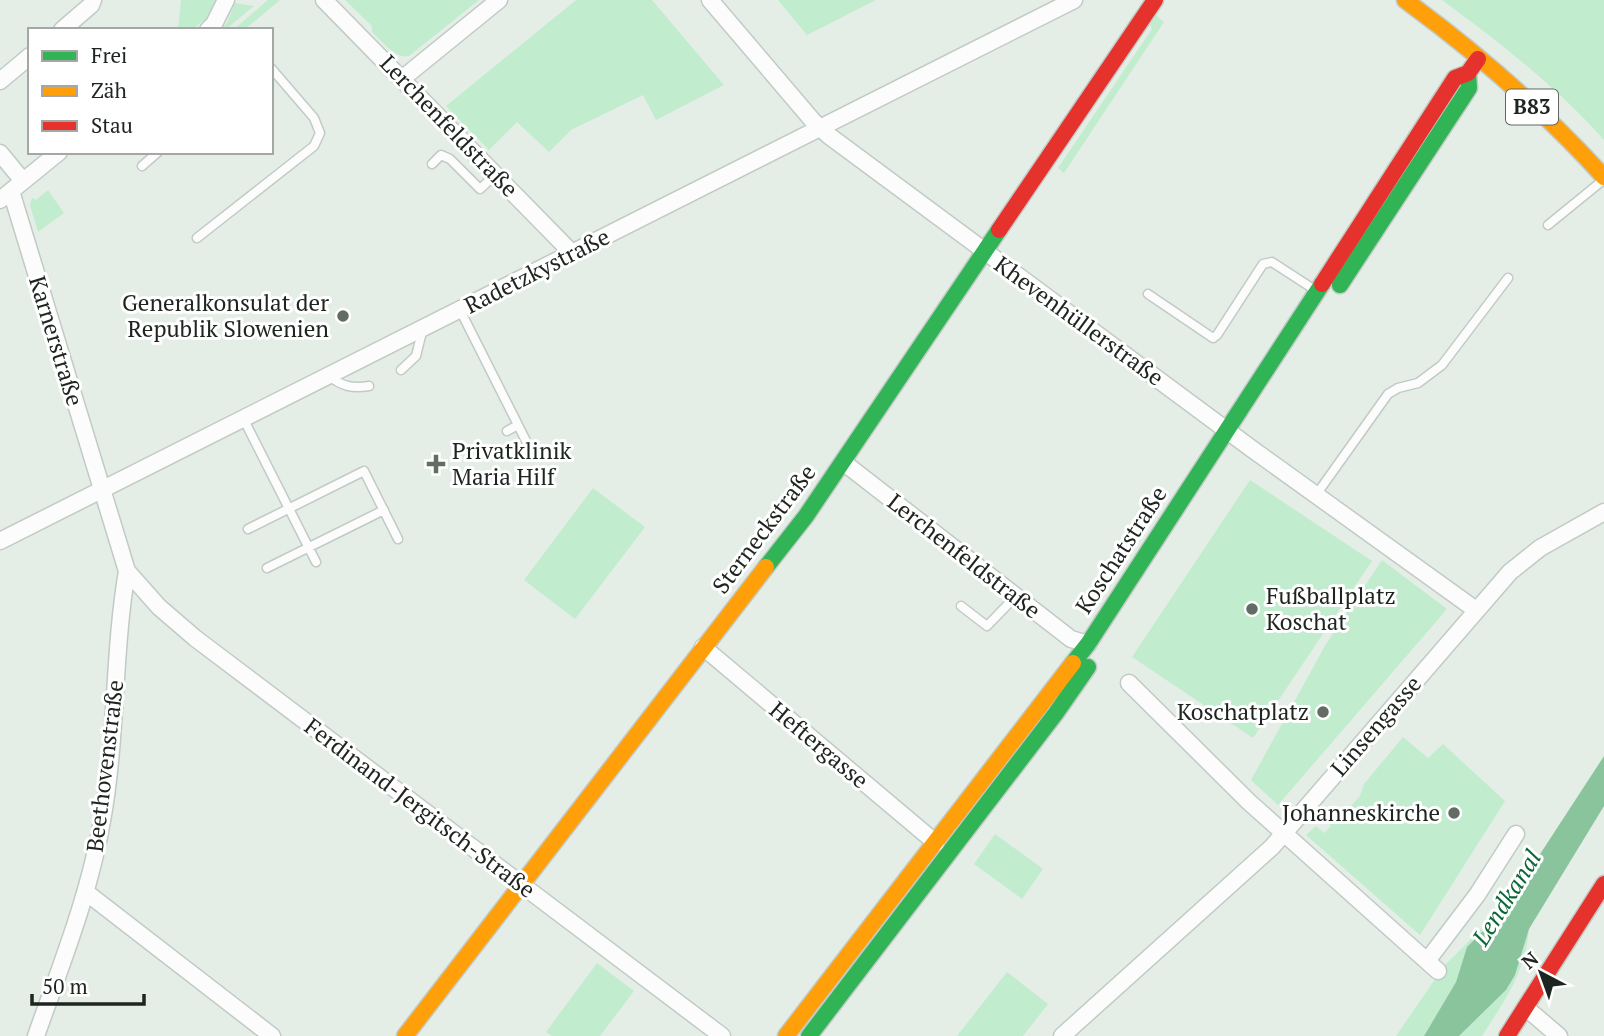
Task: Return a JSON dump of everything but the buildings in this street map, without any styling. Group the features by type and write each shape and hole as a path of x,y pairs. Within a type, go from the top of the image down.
{"main road":[{"name":"Sterneckstraße","path":"1135,32 1142,0"},
{"name":"Sterneckstraße","path":"405,1036 806,516 1156,0"},
{"name":"B83","path":"1405,0 1425,14 1473,66 1569,140 1604,178"},
{"name":"Koschatstraße","path":"809,1036 1100,651 1233,435 1317,291 1455,78 1473,66"},
{"name":"Koschatstraße","path":"786,1036 1088,643 1469,88 1473,66"},
{"path":"1010,745 1024,755"},
{"path":"1507,1036 1604,884"}],"street":[{"path":"64,28 91,5 93,0"},
{"path":"210,28 226,0"},
{"name":"Lerchenfeldstraße","path":"324,0 572,253"},
{"path":"403,78 499,0"},
{"name":"Khevenhüllerstraße","path":"710,0 821,128 1233,435 1476,610"},
{"name":"Radetzkystraße","path":"0,541 1074,0"},
{"path":"0,81 28,58"},
{"path":"0,153 11,191 57,154"},
{"name":"Karnerstraße","path":"11,191 101,491"},
{"name":"Lerchenfeldstraße","path":"843,462 1071,639 1088,643"},
{"name":"Beethovenstraße","path":"36,1036 87,893 108,784 120,610 127,570 101,491"},
{"name":"Linsengasse","path":"1062,1036 1272,847 1510,572 1540,548 1604,512"},
{"name":"Ferdinand-Jergitsch-Straße","path":"127,570 159,607 195,638 722,1036"},
{"name":"Heftergasse","path":"703,647 936,843"},
{"path":"1129,683 1283,833 1432,966 1516,834"},
{"path":"87,893 272,1036"},
{"path":"1526,1008 1559,1036"}],"lane":[{"path":"197,238 314,146 320,133 314,118 273,70"},
{"path":"142,166 156,154"},
{"path":"432,164 441,155 450,159 480,190 495,175"},
{"path":"1548,225 1604,178"},
{"path":"1148,294 1213,338 1267,261 1317,291"},
{"path":"1316,495 1388,394 1398,388 1418,383 1442,365 1508,278"},
{"path":"460,310 526,441"},
{"path":"401,370 416,356 423,328"},
{"path":"329,376 341,386 369,386"},
{"path":"243,418 316,562"},
{"path":"507,431 518,425"},
{"path":"248,530 364,471 398,540"},
{"path":"268,568 384,510"},
{"path":"961,606 987,626 1016,596"}],"shaded area":[{"path":"181,0 215,0 206,22 203,21 194,28 178,28"},
{"path":"268,0 280,0 246,28 235,28"},
{"path":"345,0 479,0 409,56 404,56 384,44 372,32 372,26"},
{"path":"576,0 652,0 724,85 656,120 643,95 571,130 549,152 517,122 489,150 446,106"},
{"path":"778,0 876,0 807,35"},
{"path":"1442,0 1604,0 1604,140 1527,66"},
{"path":"235,3 254,6 227,28 222,28 227,23"},
{"path":"1156,15 1164,22 1064,173 1058,168 1152,29 1150,25"},
{"path":"48,190 64,213 38,232 30,205 32,198 36,200"},
{"name":"Fußballplatz Koschat","path":"1250,480 1372,561 1253,738 1132,657"},
{"path":"593,488 645,527 575,619 524,580"},
{"name":"Koschatplatz","path":"1382,560 1447,609 1278,805 1251,780 1326,644"},
{"path":"1403,737 1428,758 1443,744 1505,801 1420,935 1306,835 1316,826 1324,833 1331,826 1325,819 1334,809 1342,816 1360,796 1364,784"},
{"path":"1604,756 1604,806 1529,929 1515,975 1506,990 1459,1036 1424,1036 1456,982 1467,947 1503,911"},
{"path":"995,834 1043,869 1022,899 974,864"},
{"path":"1500,910 1504,910 1467,947 1456,982 1424,1036 1396,1036 1444,966"},
{"path":"1529,929 1518,973 1482,1036 1459,1036 1506,990 1515,975"},
{"path":"597,963 634,991 600,1036 552,1036 546,1032"},
{"path":"1007,972 1048,1004 1023,1036 957,1036"}],"traffic: fast":[{"path":"1340,285 1469,88 1468,73"},
{"path":"766,567 806,516 999,230"},
{"path":"1073,663 1088,644 1322,284"},
{"path":"809,1036 1056,713 1088,667"}],"traffic: slow":[{"path":"1405,0 1458,40 1509,84 1558,129 1604,177"},
{"path":"405,1036 766,567"},
{"path":"786,1036 1073,663"}],"traffic: jam":[{"path":"999,230 1155,0"},
{"path":"1322,284 1455,78 1468,73 1478,59"},
{"path":"1507,1036 1604,884"}],"place":[{"name":"Generalkonsulat der Republik Slowenien","path":"343,316"},
{"name":"Privatklinik Maria Hilf","path":"436,464"},
{"name":"Fußballplatz Koschat","path":"1252,609"},
{"name":"Koschatplatz","path":"1323,712"},
{"name":"Johanneskirche","path":"1454,813"}],"water label":[{"name":"Lendkanal","path":"1507,898"}]}
